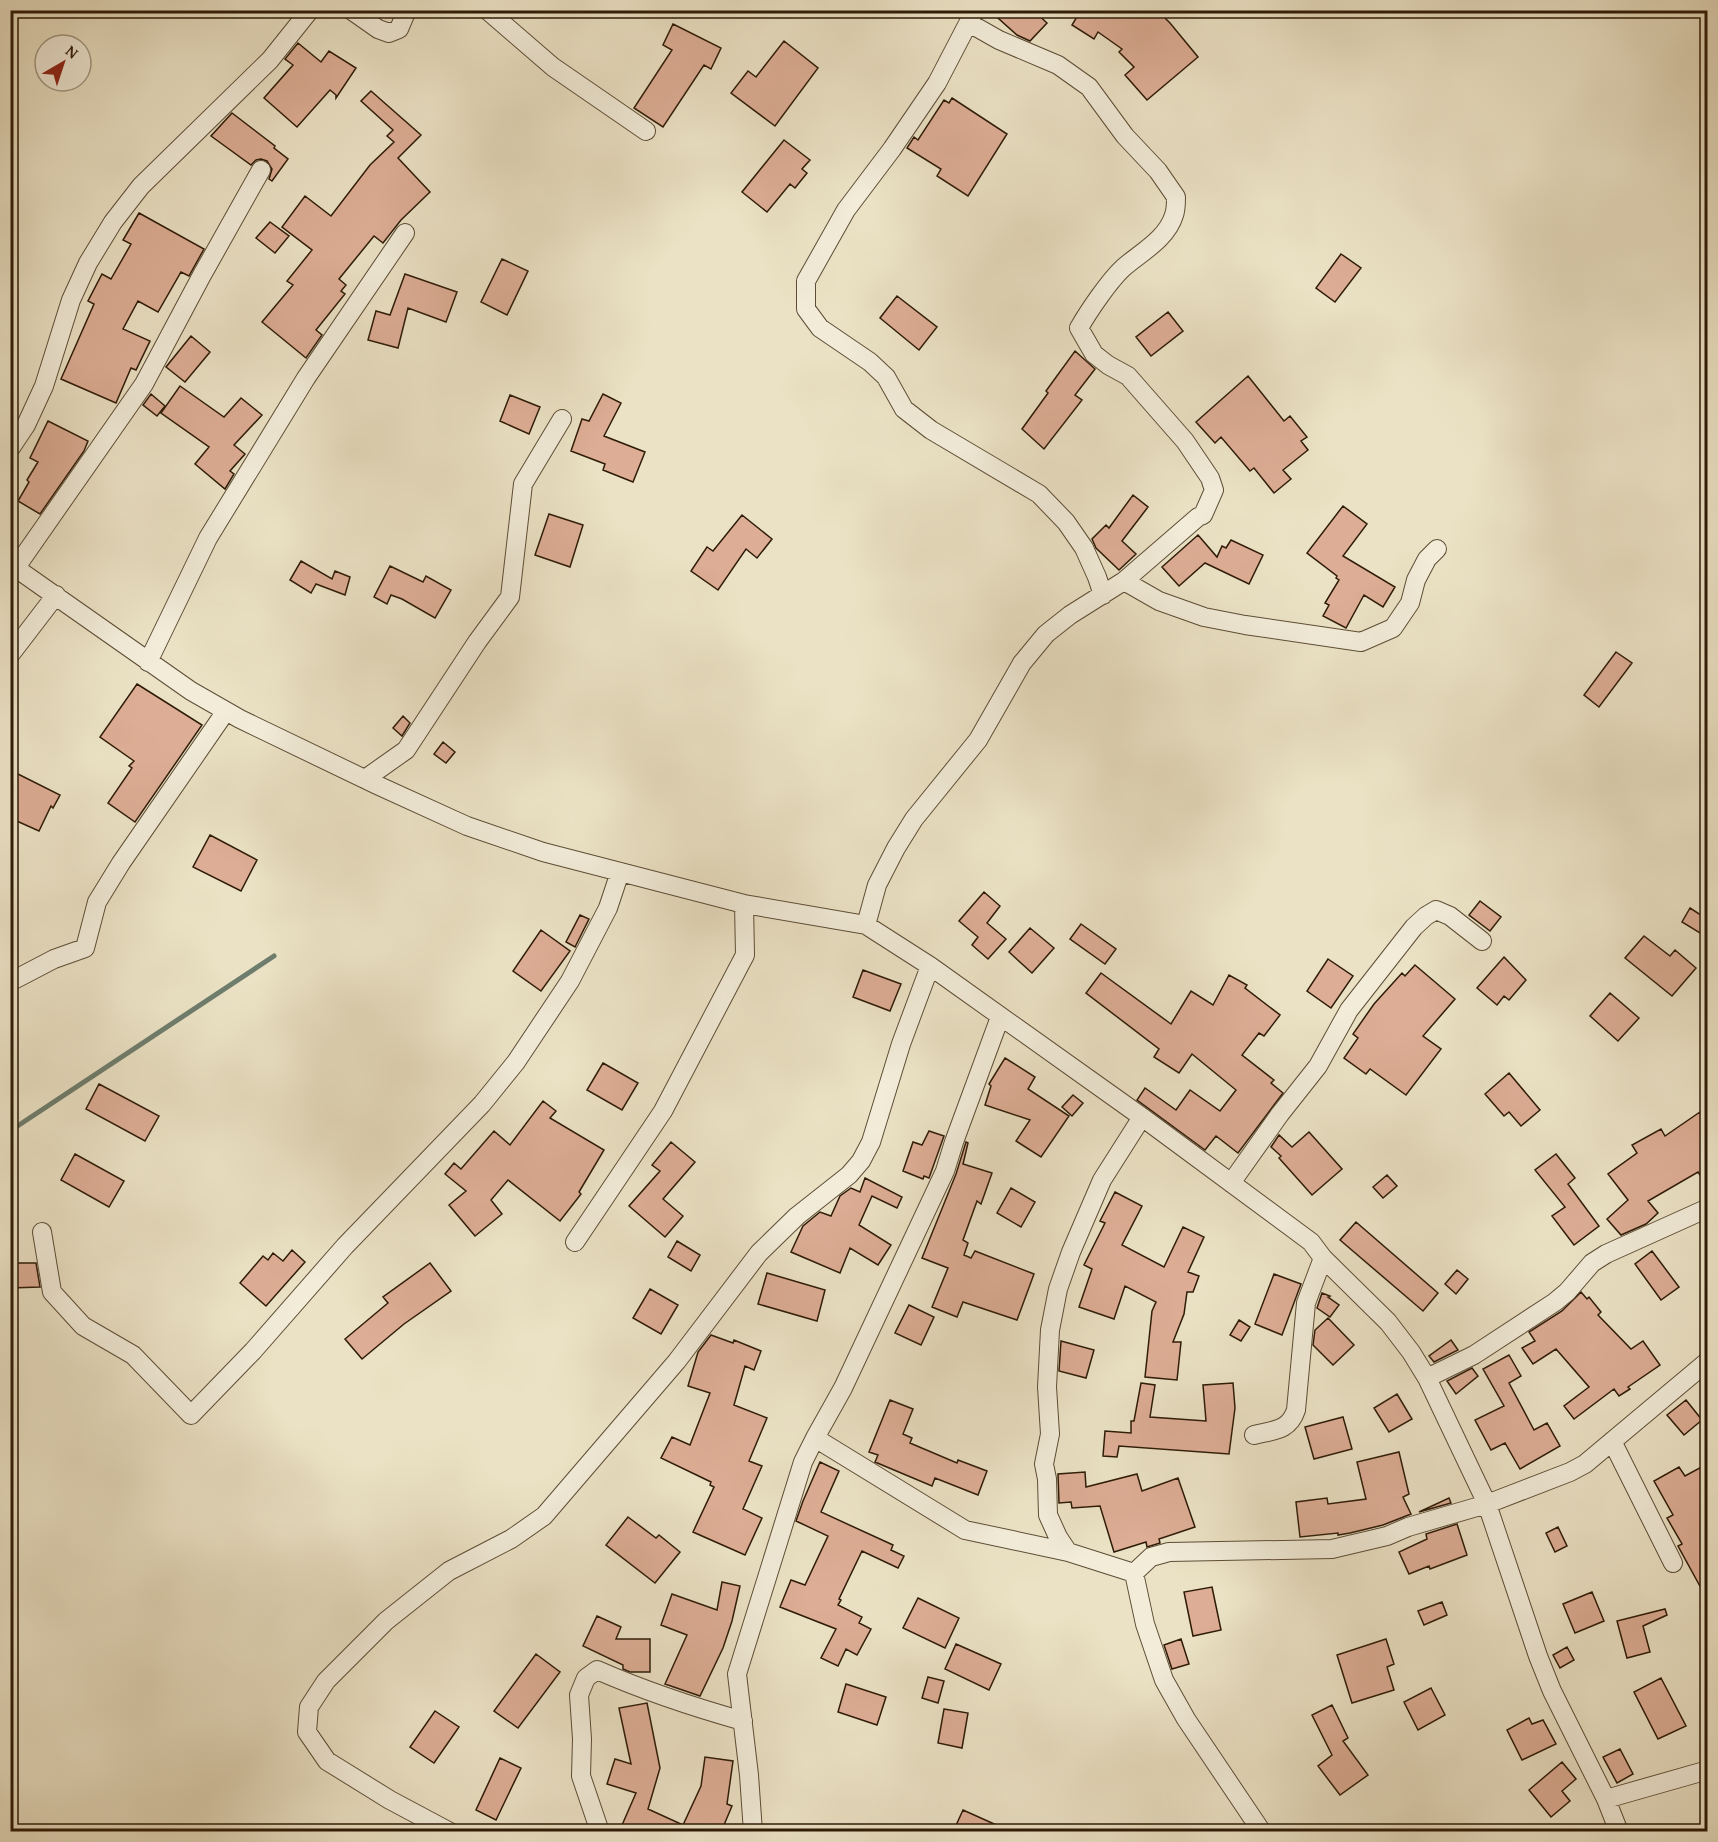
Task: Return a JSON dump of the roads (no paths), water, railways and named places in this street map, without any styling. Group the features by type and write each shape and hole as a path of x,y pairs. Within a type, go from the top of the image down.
{"street":[{"path":"10,449 26,424 44,386 71,300 84,272 113,222 141,186 270,60 310,10"},
{"path":"351,10 378,29 389,33 399,29 407,10"},
{"path":"487,10 553,67 646,131"},
{"path":"866,925 877,885 896,848 914,819 978,740 1022,663 1046,633 1070,615 1103,595 1124,581 1203,515 1214,490 1210,478 1185,441 1128,376 1094,354 1079,328 1121,270 1165,231 1174,216 1176,197 1158,171 1125,136 1089,87 1058,65 999,40 972,17 937,83 892,149 846,210 806,281 806,309 820,328 870,362 886,377 904,409 931,430 1039,494 1066,522 1084,548 1098,577 1103,595"},
{"path":"12,566 19,563 144,384 261,170"},
{"path":"148,662 208,538 306,378 405,232"},
{"path":"365,779 406,750 477,642 510,597 523,483 562,419"},
{"path":"1124,581 1159,601 1204,617 1361,642 1393,628 1410,603 1416,580 1426,559 1437,549"},
{"path":"12,566 191,691 250,724 467,826 543,852 744,904 866,925 930,966 1142,1117 1311,1242 1323,1258 1388,1322 1427,1378 1487,1504 1552,1691 1606,1799 1619,1832"},
{"path":"10,655 56,595"},
{"path":"10,982 54,958 85,948 97,902 121,862 226,711"},
{"path":"42,1232 52,1292 83,1326 133,1355 191,1415 253,1351 345,1246 482,1104 516,1062 570,981 608,908 621,872"},
{"path":"575,1242 663,1111 745,955 744,904"},
{"path":"1231,1183 1280,1114 1318,1066 1350,1010 1414,927 1436,910 1450,916 1482,941"},
{"path":"450,1832 390,1800 327,1761 307,1732 309,1707 326,1681 386,1621 449,1571 511,1539 544,1515 677,1361 759,1253 797,1216 849,1175 861,1161 872,1142 901,1044 930,966"},
{"path":"753,1832 737,1674 800,1473 815,1438 843,1388 945,1171 1000,1017"},
{"path":"1068,1552 1048,1515 1047,1479 1044,1464 1050,1434 1047,1387 1050,1330 1058,1289 1085,1218 1102,1180 1142,1117"},
{"path":"1427,1378 1474,1355 1554,1302 1567,1292 1592,1263 1606,1254 1707,1208"},
{"path":"1254,1435 1284,1427 1293,1420 1296,1410 1306,1303 1323,1258"},
{"path":"1134,1574 1151,1557 1169,1552 1332,1549 1387,1536 1408,1527 1487,1504 1585,1464 1707,1361"},
{"path":"815,1438 965,1530 1068,1552 1134,1574"},
{"path":"1612,1441 1673,1563"},
{"path":"1134,1574 1146,1624 1164,1680 1186,1719 1262,1832"},
{"path":"600,1832 581,1776 582,1739 579,1695 586,1678 597,1670 640,1689 743,1721"},
{"path":"1606,1799 1707,1770"}],"waterway":[{"path":"10,1131 274,956"}]}
